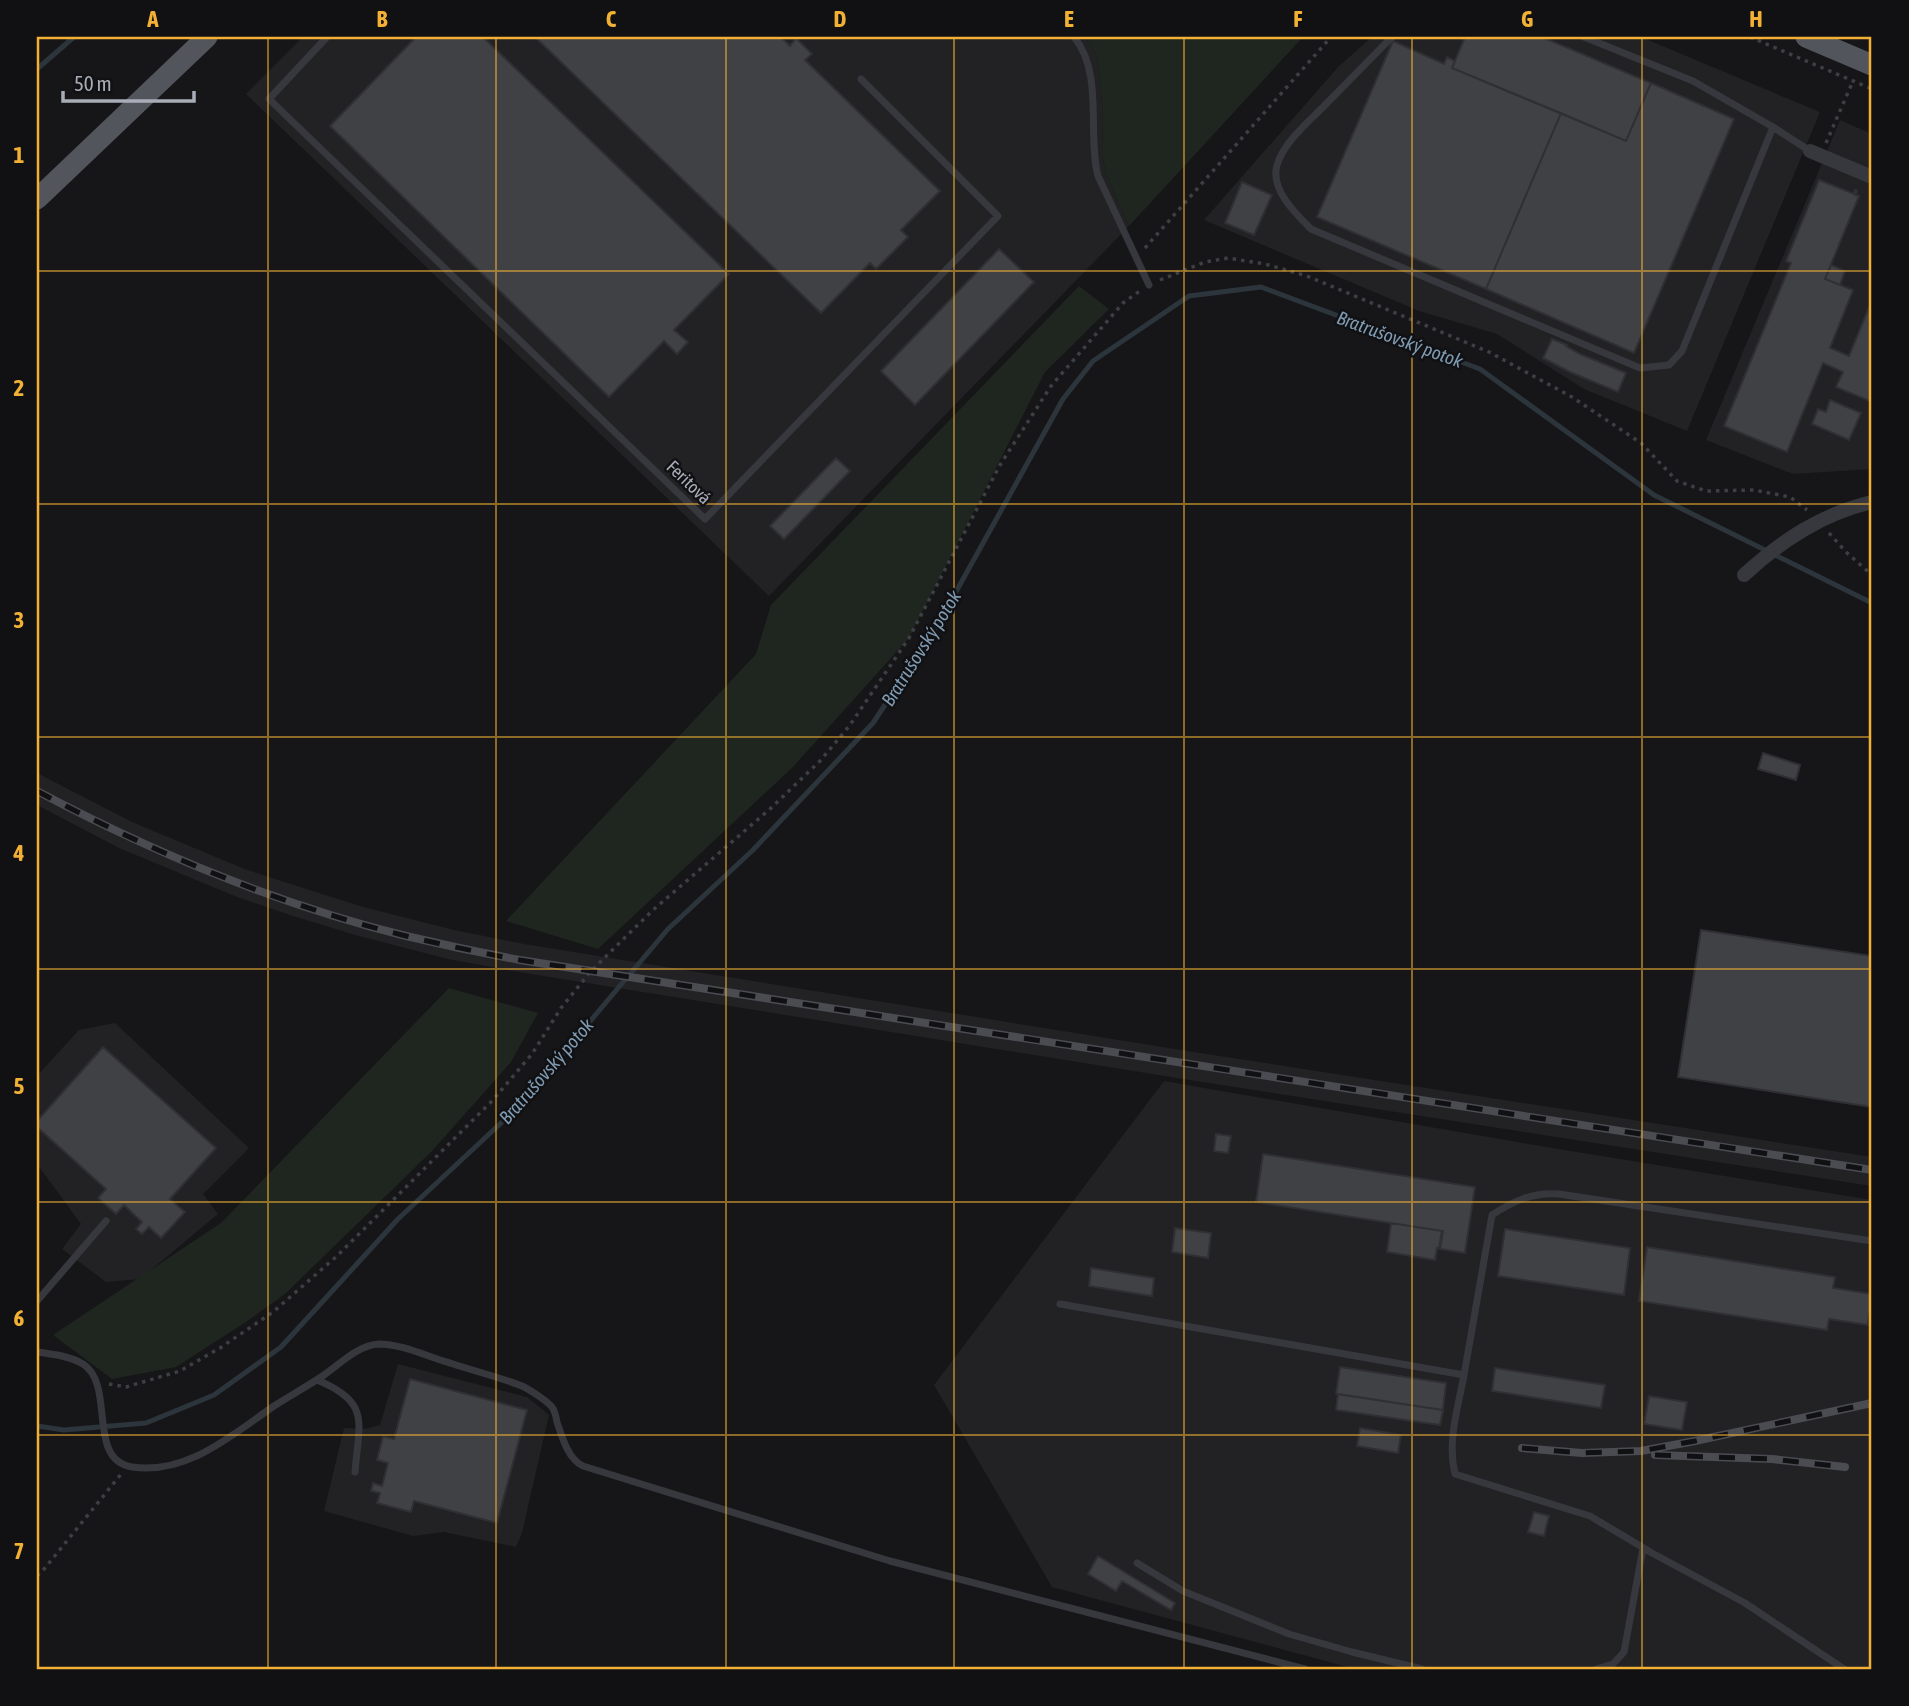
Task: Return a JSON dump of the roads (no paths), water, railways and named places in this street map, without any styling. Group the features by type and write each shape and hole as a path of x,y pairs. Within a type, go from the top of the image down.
{"main road":[{"path":"37,199 207,37"},
{"path":"1806,37 1872,65"}],"street":[{"path":"1815,153 1872,177"},
{"path":"1744,575 1784,541 1819,520 1853,506 1872,502"}],"lane":[{"name":"Feritová","path":"327,37 269,99 705,519 998,216 861,79"},
{"path":"1074,37 1086,60 1090,79 1094,161 1098,176 1149,285"},
{"path":"1392,37 1290,141 1276,167 1278,185 1294,213 1311,229 1640,368 1669,365 1682,351 1773,127"},
{"path":"1584,37 1693,81 1815,153"},
{"path":"1844,1669 1745,1603 1590,1516 1455,1474 1452,1438 1492,1215 1505,1206 1546,1193 1559,1194 1872,1241"},
{"path":"37,1301 106,1221"},
{"path":"1060,1304 1464,1375"},
{"path":"37,1352 72,1359 94,1373 108,1450 127,1466 149,1469 177,1465 211,1449 363,1347 379,1344 401,1348 524,1387 553,1408 563,1440 576,1463 583,1466 890,1561 1305,1669"},
{"path":"317,1380 345,1394 360,1416 355,1472"},
{"path":"1596,1669 1613,1664 1624,1652 1643,1548"},
{"path":"1137,1563 1183,1591 1289,1634 1422,1669"}],"waterway":[{"path":"37,69 74,37"},
{"name":"Bratrušovský potok","path":"37,1426 64,1430 146,1423 214,1395 281,1347 398,1219 516,1109 668,929 753,850 873,723 937,626 1063,399 1093,361 1189,296 1261,287 1480,369 1654,495 1872,603"}],"railway":[{"path":"37,791 171,856 263,892 358,923 477,952 1872,1170"},
{"path":"1522,1448 1582,1453 1641,1451 1872,1403"},
{"path":"1655,1455 1772,1459 1845,1467"}]}
